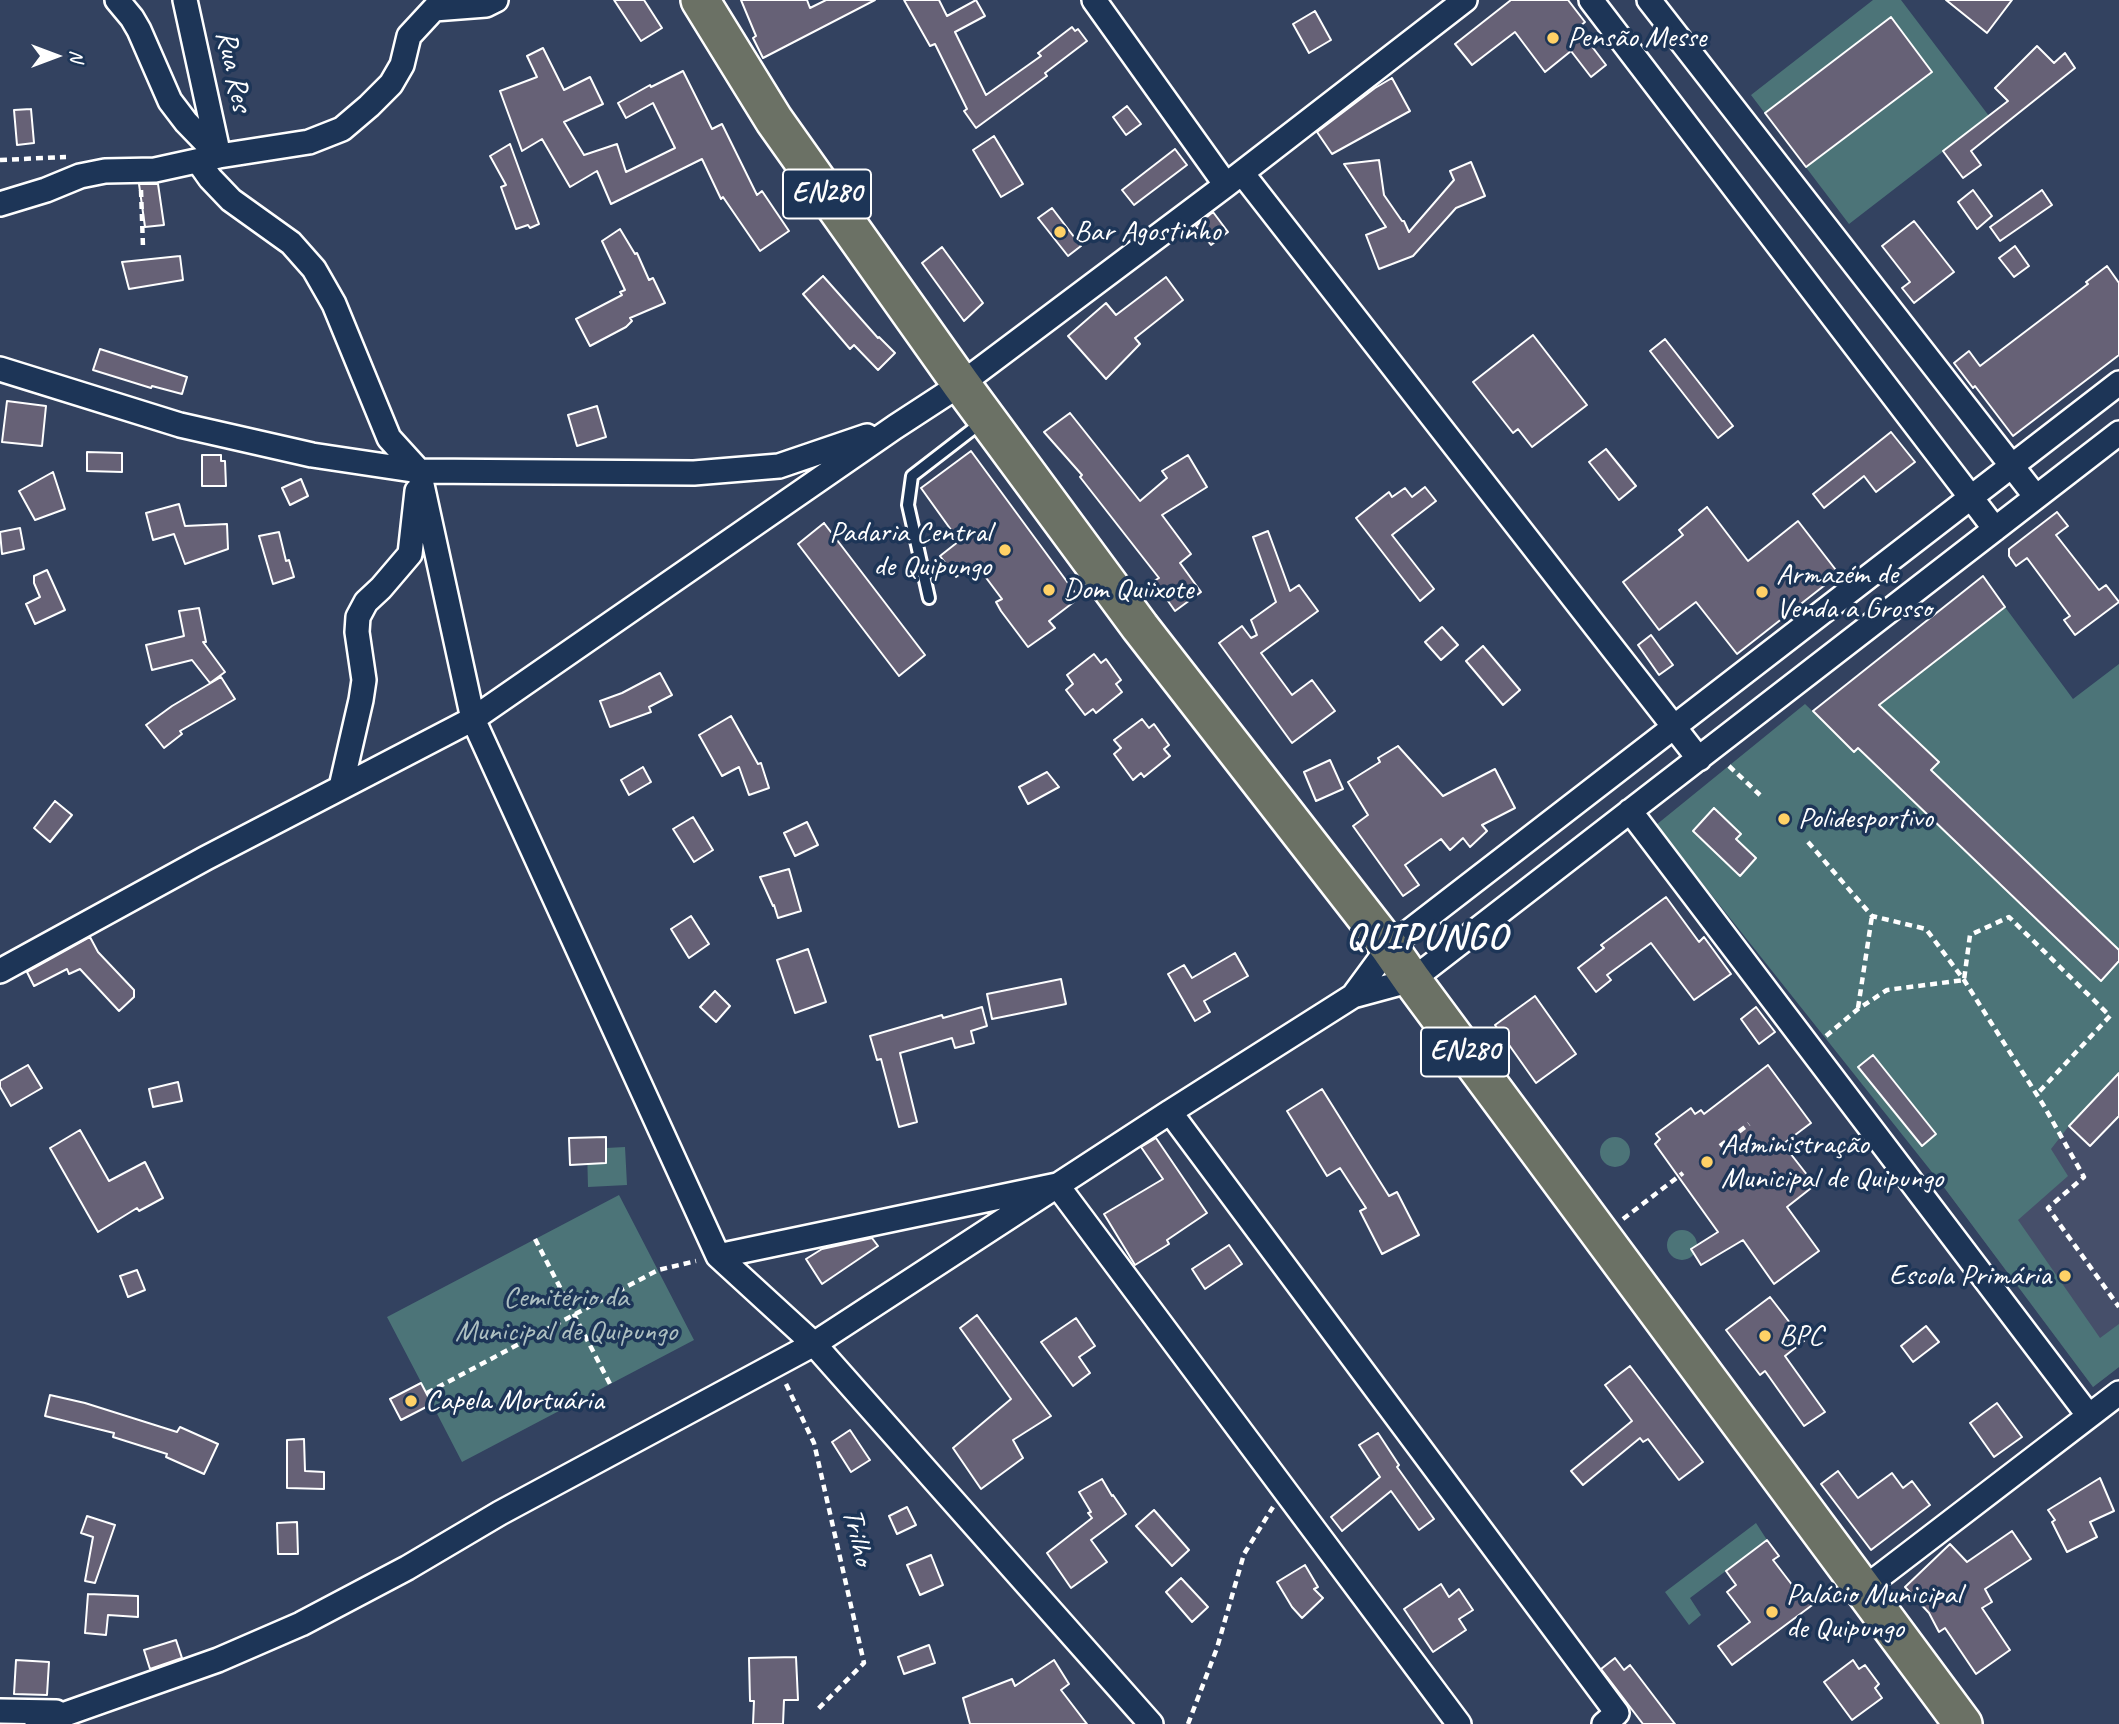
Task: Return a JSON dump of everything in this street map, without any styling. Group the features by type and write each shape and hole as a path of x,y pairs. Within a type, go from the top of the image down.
{"main road":[{"name":"EN280","path":"700,0 774,120 961,384 1140,627 1389,947 1963,1724"}],"street":[{"path":"117,0 139,30 170,101 187,122 209,158 210,178 231,200 291,243 314,270 334,304 389,438 419,471 472,719 718,1255 814,1344 1151,1724"},
{"name":"Rua Res","path":"185,0 209,158"},
{"path":"0,204 80,176 105,171 155,170 209,158 309,142 342,129 391,84 402,65 409,36 434,9 486,5 496,0"},
{"path":"1094,0 1699,759"},
{"path":"0,971 206,858 472,719 961,384 1234,179 1465,0"},
{"path":"1591,0 1995,529"},
{"path":"1649,0 2036,497"},
{"path":"0,369 180,425 312,455 419,471 694,473 779,466 895,427"},
{"path":"1353,996 1389,947 2119,383"},
{"path":"37,1724 218,1660 301,1624 407,1568 500,1513 814,1344 1353,996 1412,981 2119,433"},
{"path":"341,787 364,680 357,632 358,617 366,602 410,554 419,471"},
{"path":"1630,811 2089,1416"},
{"path":"1170,1112 1617,1713 1604,1724"},
{"path":"718,1255 1058,1185"},
{"path":"1058,1185 1459,1724"},
{"path":"1862,1590 2119,1394"},
{"path":"0,1712 66,1712"}],"lane":[{"path":"929,598 908,505 912,476 987,419"}],"path":[{"path":"1729,766 1760,795"},
{"path":"1808,842 1872,916 1926,929 1964,980 2037,1094 2084,1177 2048,1208 2119,1307"},
{"path":"1858,1009 1872,916"},
{"path":"1964,980 1970,935 2010,917 2110,1016 2037,1094"},
{"path":"1825,1037 1858,1009 1887,990 1964,980"},
{"path":"1720,1146 1749,1124"},
{"path":"1622,1219 1683,1174"},
{"path":"535,1240 610,1384"},
{"path":"427,1393 658,1270 718,1255"},
{"name":"Trilho","path":"777,1364 814,1443 864,1663 818,1709"},
{"path":"1188,1724 1217,1648 1244,1554 1284,1489"}],"shaded area":[{"name":"Escola Primária","path":"2119,1048 2119,1367 2093,1387 1943,1186"}],"green space":[{"path":"1873,0 1901,0 1989,116 1849,224 1751,95"},
{"path":"2005,607 2073,699 2119,664 2119,950 1931,770 1939,761 1890,715 1865,715"},
{"path":"1805,704 1854,751 1858,748 2100,981 2119,961 2119,1078 2116,1076 2051,1149 2068,1176 2018,1220 2100,1338 2119,1324 2119,1367 2093,1387 1943,1186 1656,825"},
{"path":"1615,1137 1621,1138 1629,1146 1629,1158 1621,1166 1615,1167 1609,1166 1601,1158 1600,1152 1601,1146 1609,1138"},
{"path":"625,1147 627,1185 588,1187 587,1149"},
{"name":"Cemitério da Municipal de Quipungo","path":"619,1195 694,1340 462,1462 432,1404 401,1420 390,1399 421,1382 387,1317"},
{"path":"1682,1230 1688,1231 1696,1239 1696,1251 1688,1259 1682,1260 1676,1259 1668,1251 1667,1245 1668,1239 1676,1231"},
{"path":"1756,1523 1767,1540 1690,1598 1701,1615 1689,1625 1665,1592"}],"building":[{"path":"614,0 644,0 662,28 641,41"},
{"path":"741,0 807,0 810,8 826,0 875,0 763,58 753,38 756,36"},
{"path":"904,0 939,0 947,16 976,0 985,16 955,32 986,95 1041,56 1038,53 1072,27 1075,31 1078,29 1087,41 1045,73 1047,76 976,128 964,111 967,109 935,44 930,46"},
{"name":"Pensão Messe","path":"1511,0 1568,0 1585,22 1578,28 1606,65 1591,77 1571,51 1545,72 1515,32 1472,65 1455,44"},
{"path":"1946,0 2012,0 1987,33"},
{"path":"1315,11 1331,40 1309,53 1293,24"},
{"path":"1891,17 1932,72 1806,167 1765,113"},
{"path":"2037,46 2054,63 2065,53 2075,68 1971,151 1981,165 1963,178 1943,151 2008,101 1995,88"},
{"path":"543,48 564,90 590,77 603,104 564,122 584,155 617,144 626,172 675,148 653,103 626,118 618,103 683,71 712,129 722,124 757,195 762,191 789,231 760,251 723,197 721,199 702,159 611,204 597,171 570,187 542,139 522,151 500,91 537,77 527,56"},
{"path":"1392,78 1410,111 1332,154 1317,132"},
{"path":"1127,106 1141,124 1126,135 1113,117"},
{"path":"31,109 34,143 17,145 14,110"},
{"path":"994,136 1023,184 1001,197 973,150"},
{"path":"510,144 539,224 530,228 528,225 516,229 501,187 506,185 490,156"},
{"path":"1175,149 1187,165 1134,205 1122,190"},
{"path":"1379,160 1384,195 1409,232 1454,180 1450,171 1471,162 1485,196 1456,208 1413,256 1379,269 1366,235 1386,227 1344,164"},
{"path":"139,184 158,184 164,225 145,227"},
{"path":"1973,190 1992,216 1977,229 1958,202"},
{"path":"2042,190 2052,205 2000,241 1990,227"},
{"name":"Bar Agostinho","path":"1052,208 1081,246 1068,256 1038,218"},
{"path":"1213,212 1228,232 1211,245 1196,226"},
{"path":"1914,221 1954,272 1914,303 1902,288 1910,282 1882,246"},
{"path":"620,229 635,254 637,253 649,280 653,278 665,303 630,318 632,321 626,327 590,346 576,319 622,295 620,292 625,290 602,241"},
{"path":"2015,246 2029,266 2014,277 1999,258"},
{"path":"942,247 983,303 964,321 922,263"},
{"path":"180,256 183,280 129,289 122,262"},
{"path":"2107,266 2119,283 2119,355 2013,436 1954,363 1969,351 1980,366 2088,284 2086,282"},
{"path":"823,276 878,338 895,353 878,370 854,345 850,349 803,294"},
{"path":"1166,277 1183,300 1135,338 1140,344 1106,379 1068,336 1106,303 1116,315"},
{"path":"1533,335 1587,405 1532,447 1518,429 1513,433 1473,382"},
{"path":"1665,339 1733,426 1718,438 1650,351"},
{"path":"100,349 187,377 182,394 152,386 151,388 93,370"},
{"path":"7,401 46,406 42,446 2,442"},
{"path":"597,406 606,437 577,446 568,415"},
{"path":"1070,413 1140,501 1167,478 1162,471 1188,455 1207,487 1162,515 1191,554 1180,563 1201,592 1175,611 1154,581 1159,578 1080,477 1082,475 1044,432"},
{"path":"1891,432 1915,462 1876,492 1864,476 1824,508 1813,494"},
{"path":"1606,449 1636,486 1619,500 1589,462"},
{"path":"971,451 1079,598 1049,621 1055,628 1028,647 996,602 1002,599 975,563 956,577 940,556 959,541 921,488"},
{"path":"87,452 122,453 122,472 87,471"},
{"path":"202,455 221,455 221,461 225,461 226,486 202,486"},
{"path":"53,472 65,509 35,520 19,491"},
{"path":"301,479 308,496 290,505 282,488"},
{"path":"1425,487 1436,501 1392,535 1434,589 1420,601 1356,518 1389,492 1392,497 1405,488 1412,497"},
{"path":"179,504 185,526 227,524 228,549 185,564 174,534 153,540 146,513"},
{"path":"1707,507 1748,561 1798,521 1839,574 1737,654 1696,602 1659,630 1623,582 1683,535 1679,530"},
{"path":"2057,512 2068,526 2056,535 2099,590 2106,585 2119,602 2075,635 2064,620 2070,616 2027,558 2016,566 2009,556 2009,549"},
{"path":"824,523 925,655 899,676 798,544"},
{"path":"20,528 24,549 2,554 0,532"},
{"path":"1268,531 1290,591 1299,585 1318,611 1261,653 1292,695 1312,680 1335,711 1292,743 1219,643 1242,626 1251,638 1257,635 1251,620 1276,602 1253,537"},
{"path":"279,532 286,561 289,560 294,577 273,584 259,536"},
{"path":"47,570 65,610 35,624 26,604 40,597 34,576"},
{"path":"1983,576 2005,607 1879,705 1939,762 1931,770 2119,950 2119,961 2101,981 1858,748 1854,752 1813,711"},
{"path":"199,608 206,642 203,642 225,672 210,683 192,660 152,670 146,645 184,636 179,611"},
{"path":"1442,627 1458,645 1441,660 1425,642"},
{"path":"1651,635 1673,665 1659,675 1638,645"},
{"path":"1483,646 1520,690 1503,705 1466,661"},
{"path":"1094,654 1101,663 1106,659 1121,680 1116,684 1122,692 1096,713 1093,709 1085,715 1066,690 1073,684 1067,675"},
{"path":"660,673 672,695 649,707 651,712 610,727 600,701"},
{"path":"221,677 235,699 180,731 182,734 164,748 146,725"},
{"path":"731,716 758,764 761,763 769,788 749,795 739,767 722,776 699,735"},
{"path":"1142,719 1149,728 1154,724 1169,745 1164,749 1170,756 1144,777 1141,773 1133,780 1114,754 1121,748 1114,740"},
{"path":"1398,746 1443,796 1495,769 1515,808 1482,825 1487,831 1470,847 1463,838 1450,850 1441,839 1405,865 1419,885 1403,896 1353,826 1368,815 1348,782 1380,762 1378,758"},
{"path":"1330,760 1343,789 1316,801 1304,772"},
{"path":"643,767 651,782 629,795 621,780"},
{"path":"1047,772 1059,787 1028,804 1019,787"},
{"path":"55,801 72,815 50,842 34,828"},
{"path":"1714,808 1741,834 1736,839 1756,858 1740,876 1693,831"},
{"path":"693,817 713,850 694,862 673,829"},
{"path":"807,822 818,845 795,856 784,833"},
{"path":"789,869 801,911 778,918 760,877"},
{"path":"1666,897 1699,942 1704,937 1731,974 1694,1000 1651,943 1607,975 1611,980 1596,992 1578,968 1604,948 1601,945"},
{"path":"691,916 709,944 689,958 671,929"},
{"path":"90,937 98,952 134,990 134,997 119,1011 80,969 69,974 67,969 34,986 27,972"},
{"path":"808,949 826,1002 795,1013 777,960"},
{"path":"1235,953 1248,976 1204,1001 1210,1012 1195,1021 1168,974 1184,965 1192,978"},
{"path":"1061,979 1066,1004 992,1019 987,994"},
{"path":"715,991 730,1006 716,1022 700,1007"},
{"path":"1535,996 1576,1054 1536,1083 1495,1025"},
{"path":"982,1007 987,1026 971,1031 974,1043 955,1048 952,1038 900,1053 917,1122 899,1127 881,1059 877,1060 870,1036 942,1015 943,1018"},
{"path":"1756,1007 1775,1032 1759,1044 1741,1019"},
{"path":"1873,1055 1936,1134 1922,1146 1858,1067"},
{"path":"28,1065 42,1088 11,1106 0,1087 0,1081"},
{"path":"1768,1065 1811,1123 1783,1144 1815,1185 1787,1207 1819,1251 1774,1284 1743,1240 1701,1265 1691,1249 1718,1232 1655,1144 1660,1139 1656,1134 1691,1108 1695,1114 1701,1110 1704,1114"},
{"path":"2119,1073 2119,1116 2090,1146 2069,1126"},
{"path":"178,1082 182,1101 153,1107 149,1089"},
{"path":"1322,1089 1389,1196 1397,1192 1419,1235 1382,1254 1360,1211 1366,1208 1340,1168 1327,1176 1287,1111"},
{"path":"80,1130 109,1181 145,1162 163,1198 139,1211 137,1208 98,1232 50,1148"},
{"path":"606,1137 606,1163 570,1165 569,1138"},
{"path":"1156,1138 1207,1213 1167,1240 1169,1244 1135,1265 1104,1214 1163,1179 1141,1147"},
{"path":"872,1238 878,1246 822,1284 806,1259 822,1249"},
{"path":"1229,1245 1242,1264 1205,1289 1192,1269"},
{"path":"137,1270 145,1290 128,1297 120,1276"},
{"name":"BPC","path":"1770,1297 1804,1341 1785,1356 1825,1412 1804,1426 1765,1371 1760,1375 1726,1330"},
{"path":"977,1315 1051,1416 1013,1440 1023,1458 981,1489 953,1448 1011,1399 960,1328"},
{"path":"1076,1318 1095,1346 1079,1357 1090,1373 1073,1386 1041,1342"},
{"path":"1926,1326 1939,1342 1913,1362 1901,1346"},
{"path":"1630,1366 1703,1462 1679,1480 1648,1439 1643,1442 1640,1438 1583,1485 1571,1471 1632,1421 1605,1385"},
{"name":"Capela Mortuária","path":"421,1383 432,1404 401,1420 390,1399"},
{"path":"50,1395 85,1403 177,1432 180,1427 218,1444 204,1474 166,1457 167,1454 113,1437 114,1433 45,1416"},
{"path":"1997,1403 2022,1437 1994,1457 1970,1423"},
{"path":"850,1430 870,1460 851,1472 832,1442"},
{"path":"1378,1433 1399,1465 1397,1467 1434,1519 1419,1530 1391,1491 1342,1531 1331,1517 1380,1477 1359,1445"},
{"path":"304,1439 305,1471 324,1472 324,1489 287,1488 287,1440"},
{"path":"1838,1471 1858,1498 1892,1473 1903,1488 1912,1481 1930,1505 1871,1550 1821,1484"},
{"path":"2100,1478 2114,1511 2090,1522 2097,1537 2067,1552 2052,1522 2055,1520 2048,1510"},
{"path":"1102,1479 1126,1514 1091,1540 1107,1562 1071,1588 1047,1553 1092,1518 1079,1492"},
{"path":"907,1507 916,1525 897,1534 889,1516"},
{"path":"1154,1510 1189,1550 1172,1566 1136,1526"},
{"path":"87,1516 115,1525 95,1583 85,1581 93,1537 81,1533"},
{"path":"297,1522 298,1554 278,1554 277,1523"},
{"path":"2012,1531 2031,1559 1985,1589 1992,1602 1982,1608 2010,1650 1976,1674 1945,1628 1939,1632 1929,1613 1905,1587 1950,1544 1967,1562"},
{"name":"Palácio Municipal de Quipungo","path":"1767,1540 1779,1556 1773,1560 1796,1590 1802,1586 1815,1603 1732,1665 1718,1646 1750,1622 1727,1592 1736,1585 1726,1571"},
{"path":"931,1555 943,1585 920,1595 907,1565"},
{"path":"1305,1565 1318,1587 1314,1589 1323,1598 1302,1618 1277,1582"},
{"path":"1181,1578 1208,1607 1192,1622 1166,1592"},
{"path":"1441,1584 1449,1597 1459,1589 1473,1610 1459,1619 1466,1630 1433,1652 1404,1609"},
{"path":"88,1594 138,1596 138,1617 108,1615 106,1635 85,1633"},
{"path":"176,1640 182,1658 150,1669 144,1650"},
{"path":"929,1645 935,1663 904,1674 898,1657"},
{"path":"796,1657 798,1700 784,1700 783,1724 753,1724 754,1701 750,1701 749,1658"},
{"path":"1615,1658 1624,1670 1630,1665 1675,1724 1643,1724 1601,1669"},
{"path":"16,1660 49,1662 47,1695 14,1694"},
{"path":"1054,1660 1069,1684 1061,1690 1087,1724 970,1724 963,1698 1012,1679 1015,1686"},
{"path":"1853,1660 1859,1669 1865,1665 1879,1684 1875,1688 1882,1698 1852,1720 1824,1682"}],"place":[{"name":"Pensão Messe","path":"1553,38"},
{"name":"Bar Agostinho","path":"1060,232"},
{"name":"Padaria Central de Quipungo","path":"1005,550"},
{"name":"Dom Quiixote","path":"1049,590"},
{"name":"Armazém de Venda a Grosso","path":"1762,592"},
{"name":"Polidesportivo","path":"1784,819"},
{"name":"Administração Municipal de Quipungo","path":"1707,1162"},
{"name":"Escola Primária","path":"2065,1276"},
{"name":"BPC","path":"1765,1336"},
{"name":"Capela Mortuária","path":"411,1401"},
{"name":"Palácio Municipal de Quipungo","path":"1772,1612"}],"district":[{"name":"QUIPUNGO","path":"1427,938"}]}
